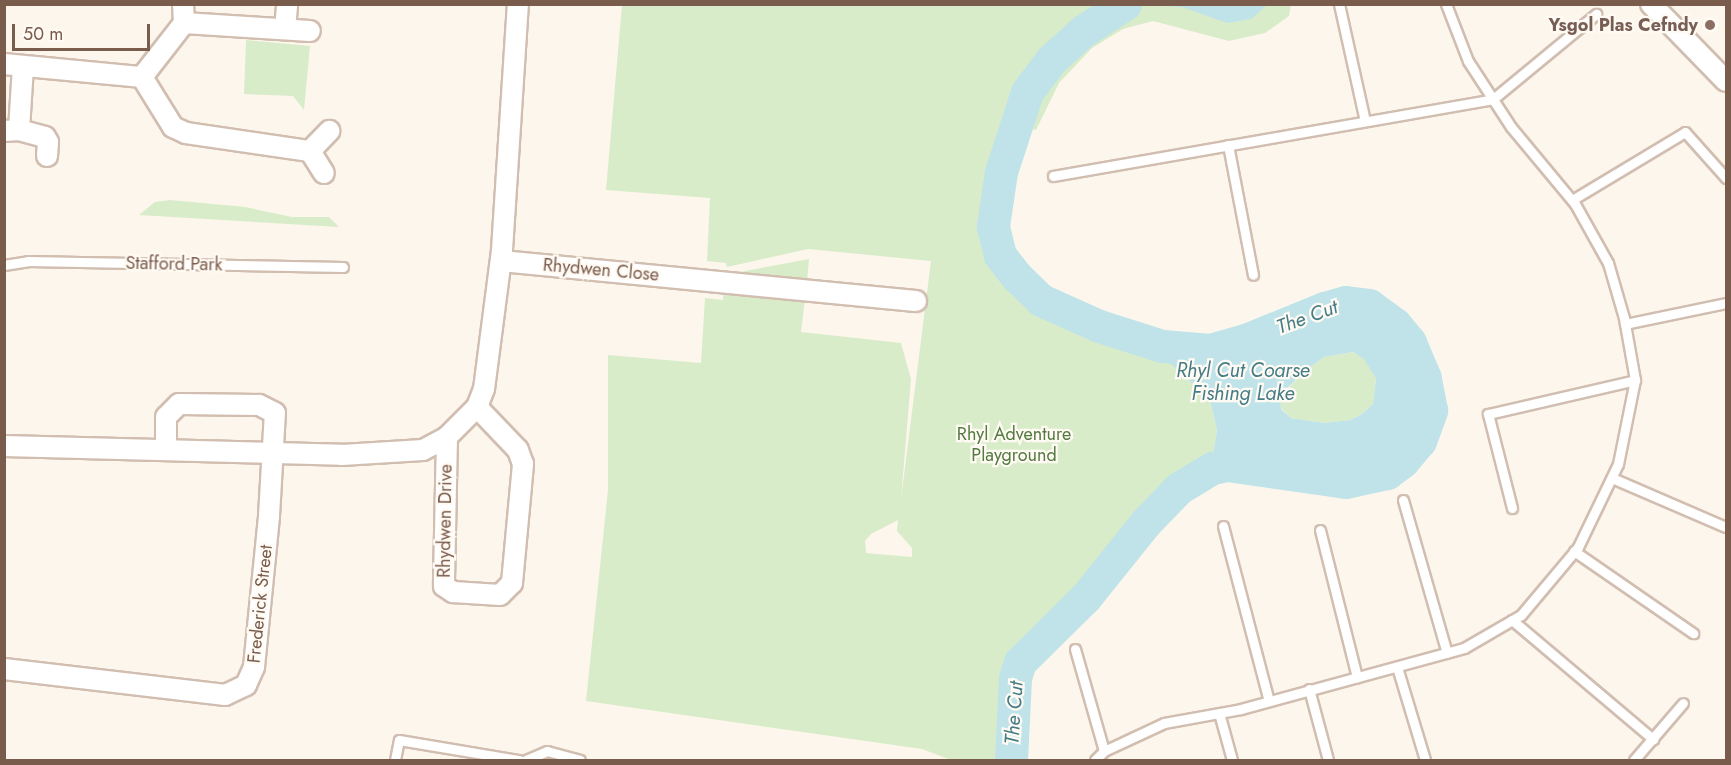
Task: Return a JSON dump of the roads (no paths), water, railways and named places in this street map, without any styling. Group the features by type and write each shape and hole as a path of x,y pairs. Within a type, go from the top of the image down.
{"street":[{"path":"285,29 287,4"},
{"name":"Rhydwen Drive","path":"4,446 166,450 273,456 399,453 423,450 447,437 477,407 484,389 501,261 518,4"},
{"path":"1651,4 1726,81"},
{"path":"142,77 183,14 310,31"},
{"path":"47,156 45,137 12,130 14,65 142,77"},
{"path":"142,77 173,127 186,133 310,151 324,173"},
{"path":"310,151 329,131"},
{"name":"Rhydwen Close","path":"501,261 916,301"},
{"path":"166,450 166,417 179,404 259,405 271,408 276,419 273,456"},
{"name":"Rhydwen Drive","path":"447,437 444,586 453,592 500,595 512,582 523,464 518,450 477,407"},
{"name":"Frederick Street","path":"4,669 225,695 246,686 254,667 273,456"}],"lane":[{"path":"1339,4 1365,121"},
{"path":"1095,760 1104,750 1164,723 1269,701 1464,648 1521,615 1574,551 1612,478 1618,465 1635,380 1625,324 1608,262 1572,200 1492,99 1468,61 1446,4"},
{"path":"1053,176 1492,99 1596,14"},
{"path":"1572,200 1685,132 1726,178"},
{"path":"1228,145 1253,274"},
{"name":"Stafford Park","path":"4,265 28,261 343,267"},
{"path":"1625,324 1726,303"},
{"path":"1512,508 1488,414 1635,380"},
{"path":"1612,478 1726,527"},
{"path":"1403,500 1447,653"},
{"path":"1223,526 1269,701"},
{"path":"1320,530 1357,677"},
{"path":"1574,551 1693,633"},
{"path":"1512,620 1653,739"},
{"path":"1075,649 1104,750"},
{"path":"1397,667 1425,760"},
{"path":"1309,689 1328,760"},
{"path":"1634,760 1683,704"},
{"path":"1219,713 1232,760"},
{"path":"395,760 399,740 519,760"},
{"path":"526,760 547,751 580,760"}],"water":[{"path":"1153,5 1267,5 1251,19 1227,23 1182,7"},
{"name":"Rhyl Cut Coarse Fishing Lake","path":"1345,302 1369,305 1383,314 1410,342 1425,378 1431,410 1420,441 1403,461 1387,473 1346,482 1227,465 1195,478 1213,454 1217,430 1210,400 1161,355 1099,326 1162,346 1210,350 1248,339","holes":["1353,352 1364,359 1376,379 1373,404 1362,414 1350,420 1324,423 1291,418 1281,409 1280,395 1306,370 1324,357"]}],"waterway":[{"name":"The Cut","path":"1011,760 1015,678 1020,662 1085,598 1145,523 1179,488 1212,468 1227,465 1346,482 1387,473 1403,461 1420,441 1431,410 1425,378 1410,342 1395,324 1369,305 1345,302 1324,308 1248,339 1210,350 1162,346 1099,326 1041,300 1017,277 1000,255 993,226 1001,172 1027,92 1051,60 1083,31 1125,4"}],"place":[{"name":"Ysgol Plas Cefndy","path":"1710,25"}],"park label":[{"name":"Rhyl Adventure Playground","path":"1014,445"}]}
